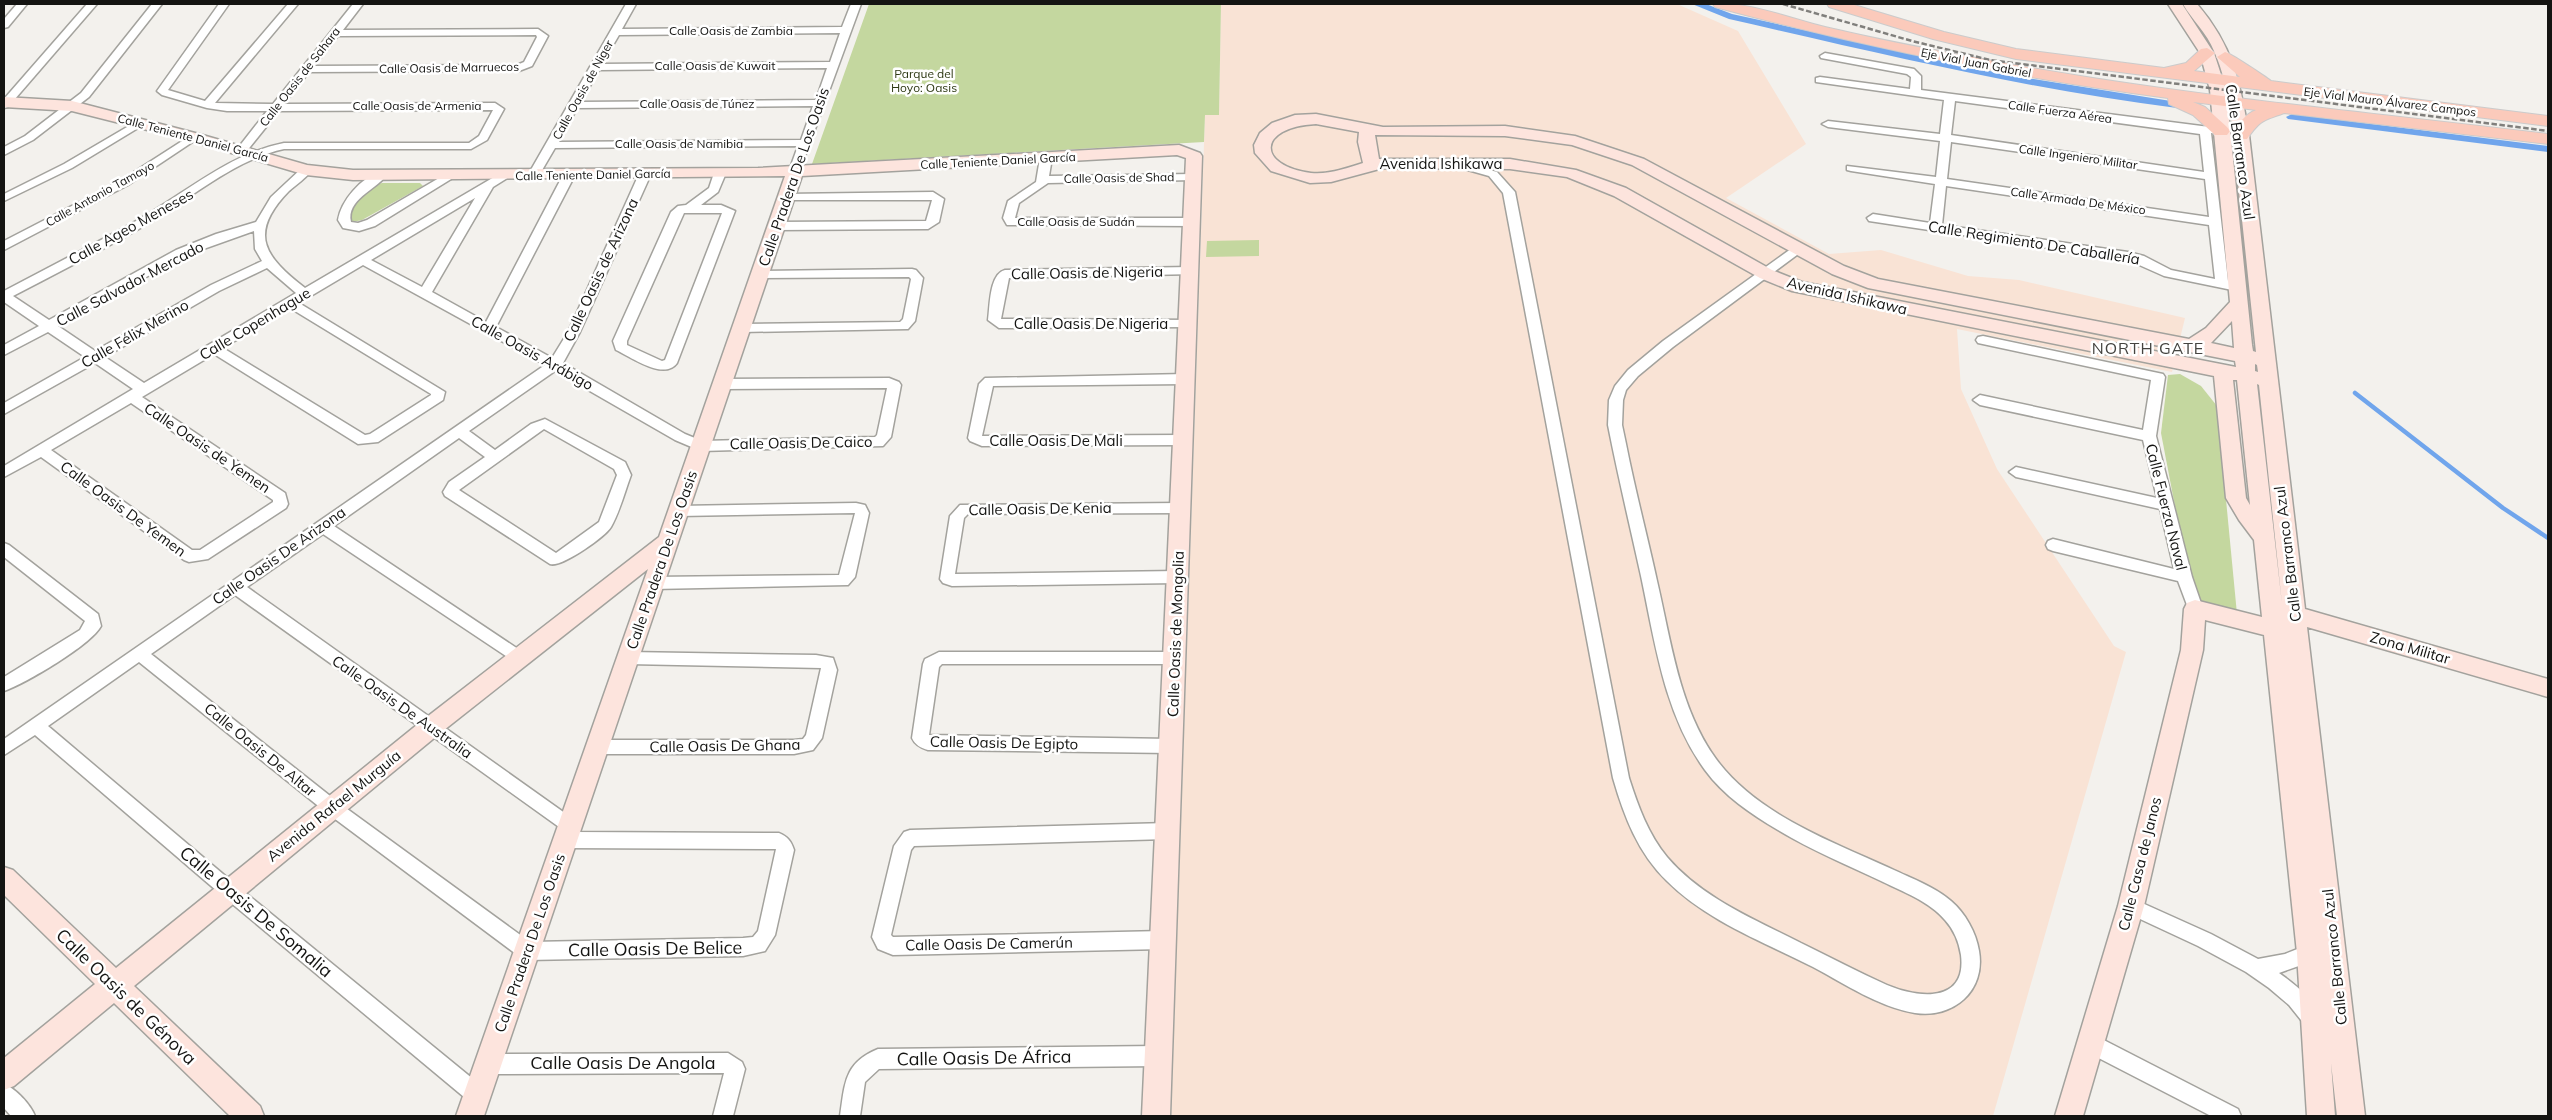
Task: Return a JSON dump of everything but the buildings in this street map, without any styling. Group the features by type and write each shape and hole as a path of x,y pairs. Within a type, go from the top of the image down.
{"main road":[{"name":"Eje Vial Juan Gabriel","path":"1721,4 1969,63 2068,80 2142,90 2225,91"},
{"name":"Eje Vial Juan Gabriel","path":"1836,4 1908,28 1979,46 2037,57 2155,73 2225,91"},
{"path":"2155,73 2191,67 2216,55 2255,78 2284,90"},
{"path":"2142,90 2195,109 2222,132 2269,111 2299,109"},
{"name":"Eje Vial Mauro Álvarez Campos","path":"2225,91 2284,90 2548,121"},
{"name":"Eje Vial Mauro Álvarez Campos","path":"2225,91 2299,109 2548,140"}],"street":[{"path":"4,25 22,4"},
{"path":"5,103 92,4"},
{"path":"4,152 29,138 72,106 100,76 157,4"},
{"name":"Calle Oasis de Armenia","path":"224,4 162,91 206,105 227,108 495,106 498,109 483,138 471,146 284,146 249,152"},
{"path":"206,105 293,4"},
{"name":"Calle Oasis de Sahara","path":"249,152 276,107 358,4"},
{"name":"Calle Oasis de Niger","path":"534,175 632,4"},
{"name":"Calle Pradera De Los Oasis","path":"470,1116 795,171 856,4"},
{"name":"Calle Barranco Azul","path":"2175,4 2216,55"},
{"name":"Calle Barranco Azul","path":"2190,4 2211,28 2225,91 2222,132 2232,292 2245,365 2310,953 2321,1116"},
{"name":"Calle Oasis de Zambia","path":"616,32 846,30"},
{"name":"Calle Oasis de Marruecos","path":"306,69 518,68 528,64 544,36 538,32 334,33"},
{"path":"1826,56 1910,71 1916,76 1916,92"},
{"name":"Calle Oasis de Kuwait","path":"596,66 834,65"},
{"name":"Calle Fuerza Aérea","path":"1820,80 2222,132"},
{"path":"1936,226 1950,97"},
{"name":"Calle Teniente Daniel García","path":"5,103 50,103 72,106 249,152 306,170 338,175 450,176 720,173 795,171 1180,150 1190,153"},
{"name":"Calle Oasis de Túnez","path":"574,105 820,103"},
{"name":"Avenida Ishikawa","path":"2245,365 2223,370 1815,291 1766,274 1620,192 1570,173 1528,165 1451,163 1372,165 1331,177 1310,178 1277,168 1263,153 1262,144 1266,136 1278,126 1295,120 1326,119 1367,130 1383,132 1505,131 1550,136 1588,144 1638,162 1856,277 1891,288 2191,345 2245,365 2266,370"},
{"path":"4,198 68,166 139,123"},
{"name":"Calle Ingeniero Militar","path":"1828,124 1946,138 2209,176"},
{"path":"1367,130 1366,142 1372,165"},
{"path":"2191,345 2210,337 2229,312 2232,292 2215,222 2209,176 2222,132"},
{"name":"Calle Barranco Azul","path":"2222,132 2266,370 2297,626 2351,1116"},
{"name":"Calle Antonio Tamayo","path":"4,246 116,188 193,137"},
{"name":"Calle Oasis de Namibia","path":"552,145 805,143"},
{"name":"Calle Ageo Meneses","path":"4,296 141,223 239,162 249,152"},
{"name":"Calle Oasis de Mongolia","path":"1156,1116 1193,222 1195,159 1190,153"},
{"path":"1044,180 1046,158"},
{"path":"1451,163 1493,174 1509,192 1621,778 1630,807 1643,836 1661,862 1684,886 1712,907 1889,996 1925,1004 1940,1003 1953,998 1964,989 1969,977 1970,956 1967,940 1956,918 1930,897 1803,835 1753,805 1729,786 1708,762 1693,736 1670,670 1617,437 1615,425 1616,400 1620,389 1648,359 1800,249"},
{"name":"Calle Armada De México","path":"1850,168 2215,222"},
{"path":"305,294 269,262 260,247 260,225 274,201 306,170"},
{"path":"689,209 714,190 720,173"},
{"name":"Calle Oasis de Arizona","path":"554,365 574,332 646,174"},
{"name":"Calle Copenhague","path":"4,472 505,175"},
{"path":"489,328 570,175"},
{"path":"380,176 357,194 346,209 344,220 347,225 359,227 371,222 450,176"},
{"name":"Calle Oasis de Shad","path":"1044,180 1194,177"},
{"name":"Calle Oasis de Sudán","path":"1044,180 1039,187 1014,201 1010,220 1016,223 1193,222"},
{"path":"425,293 488,186"},
{"path":"714,190 721,209"},
{"path":"777,226 928,225 933,222 938,199 933,196 786,198"},
{"path":"689,209 721,209 729,211 670,363 662,366 621,347 619,343 677,212 689,209"},
{"name":"Calle Regimiento De Caballería","path":"1873,218 2128,256 2140,259 2168,273 2232,292"},
{"name":"Calle Salvador Mercado","path":"4,352 180,253 220,237 260,225"},
{"name":"Calle Oasis Arábigo","path":"363,260 489,328 680,437 701,446"},
{"name":"Calle Félix Merino","path":"4,410 215,288 269,262"},
{"name":"Calle Oasis de Nigeria","path":"995,322 1001,278 1005,274 1191,271"},
{"path":"742,328 903,326 909,321 917,278 912,273 760,274"},
{"path":"4,296 143,389"},
{"path":"214,348 363,440 368,441 437,399 438,392 290,303"},
{"name":"Calle Oasis De Nigeria","path":"995,322 999,324 1188,323"},
{"name":"Calle Fuerza Naval","path":"1983,340 2159,378 2149,436 2184,577 2195,609"},
{"name":"Calle Oasis De Arizona","path":"4,748 554,365"},
{"path":"2223,370 2236,498 2246,515 2264,536"},
{"name":"Calle Oasis De Mali","path":"1184,440 982,441 975,438 986,384 990,381 1186,379"},
{"name":"Calle Oasis De Caico","path":"701,446 878,442 884,437 894,386 889,383 722,384"},
{"name":"Calle Oasis de Yemen","path":"131,396 282,501"},
{"path":"1980,400 2149,436"},
{"path":"545,424 620,466 624,475 605,525 562,557 552,560 450,492 454,486 495,457 539,425 545,424"},
{"path":"459,431 495,457"},
{"name":"Calle Oasis De Yemen","path":"41,450 189,556 203,555 278,506 282,501"},
{"path":"2016,472 2165,505"},
{"path":"654,583 844,581 847,578 862,513 860,509 856,508 678,511"},
{"name":"Calle Oasis De Kenia","path":"1178,578 952,580 948,579 947,575 957,516 962,510 1181,508"},
{"path":"323,526 518,658"},
{"name":"Avenida Rafael Murguía","path":"4,1076 431,727 668,541"},
{"path":"2054,545 2184,577"},
{"path":"4,549 93,618 93,626 86,634 17,679 4,684"},
{"name":"Calle Oasis De Australia","path":"235,587 431,727 568,833"},
{"name":"Zona Militar","path":"2195,609 2272,619 2548,688"},
{"name":"Calle Casa de Janos","path":"2069,1116 2092,1044 2131,906 2192,650 2195,609"},
{"name":"Calle Oasis De Altar","path":"140,654 333,808 527,951"},
{"name":"Calle Oasis De Ghana","path":"597,747 794,747 807,745 814,738 829,670 827,663 816,661 628,658"},
{"name":"Calle Oasis De Egipto","path":"1171,746 928,743 920,738 931,664 939,658 1175,658"},
{"name":"Calle Oasis De Somalia","path":"36,726 230,891 477,1095"},
{"name":"Calle Oasis De Camerún","path":"1163,940 893,946 885,943 881,937 902,846 910,838 1168,831"},
{"name":"Calle Oasis De Belice","path":"527,951 743,947 758,945 766,935 785,850 783,844 779,841 568,833"},
{"name":"Calle Oasis de Génova","path":"4,878 113,986 250,1116"},
{"path":"2131,906 2258,968 2284,988 2305,1008 2315,1022 2343,1034"},
{"path":"2258,968 2285,963 2310,953 2335,960"},
{"path":"2092,1044 2231,1116"},
{"name":"Calle Oasis De África","path":"850,1116 856,1076 864,1065 878,1059 1159,1056"},
{"name":"Calle Oasis De Angola","path":"488,1064 728,1063 735,1069 723,1116"},
{"path":"4,1094 24,1116"}],"shaded area":[{"path":"1221,4 1677,4 1738,31 1806,144 1726,198 1829,254 1881,250 1968,276 2019,280 2185,318 2172,372 1957,329 1961,389 1997,469 2114,646 2126,652 1993,1116 1171,1116 1205,115 1219,115"}],"green space":[{"name":"Parque del Hoyo: Oasis","path":"869,4 1221,4 1219,115 1205,115 1204,142 812,164"},
{"path":"382,183 420,183 423,186 362,220 353,222 350,217 357,201 371,188"},
{"path":"1259,240 1259,256 1206,257 1207,241"},
{"path":"2180,374 2201,386 2217,406 2237,614 2194,606 2161,433 2168,375"}],"waterway":[{"path":"1697,4 1729,16 2008,78 2120,98 2177,105"},
{"path":"2292,117 2548,149"},
{"path":"2355,393 2503,508 2548,538"}],"railway":[{"path":"1783,4 1912,41 1990,60 2548,131"}],"district":[{"name":"NORTH GATE","path":"2148,348"}]}
